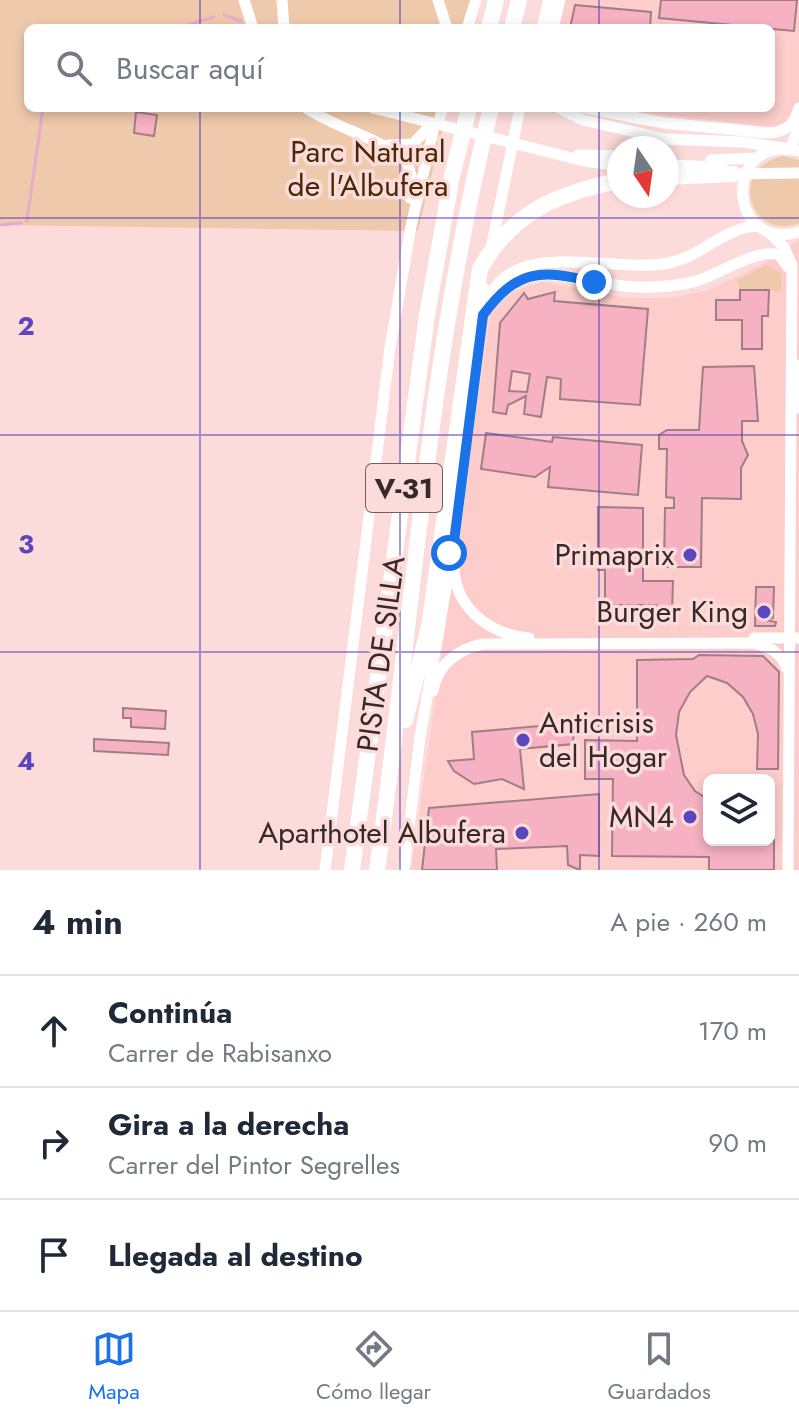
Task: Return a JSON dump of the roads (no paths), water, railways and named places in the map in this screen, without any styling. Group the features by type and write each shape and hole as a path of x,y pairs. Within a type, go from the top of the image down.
{"highway":[{"path":"490,24 496,0"},
{"path":"513,24 519,0"},
{"name":"PISTA DE SILLA","path":"352,870 427,315 452,176 468,112"},
{"name":"PISTA DE SILLA","path":"377,870 447,313 490,112"},
{"path":"679,171 733,171"},
{"path":"385,811 397,781 406,713 429,627 480,269 495,242 508,228 551,202 607,185"}],"street":[{"path":"244,0 252,24"},
{"path":"282,0 284,24"},
{"path":"438,0 446,24"},
{"path":"468,24 476,0"},
{"path":"543,24 549,0"},
{"path":"554,24 560,0"},
{"path":"664,123 779,132 793,124 799,108"},
{"path":"312,112 339,129 399,154 411,171 411,226"},
{"path":"388,112 549,153 607,160"},
{"path":"404,870 429,680 454,542 500,193 519,112"},
{"path":"567,112 583,120 665,139 728,141 791,149"},
{"path":"606,112 664,123 728,141"},
{"path":"791,149 799,128"},
{"path":"325,870 390,348 430,131 419,141 404,147 376,143"},
{"path":"679,159 758,158 791,149"},
{"path":"549,153 607,159"},
{"path":"758,158 743,179 743,205 784,247 792,265 795,870"},
{"path":"733,171 799,165"},
{"path":"733,171 799,173"},
{"path":"483,315 496,286 528,265 553,261 621,267 660,264 690,257 740,228 799,232"},
{"path":"483,315 506,287 533,275 552,273 620,286 660,287 707,278 762,253 779,255 791,273"},
{"path":"795,638 799,365"},
{"path":"454,542 453,571 461,597 484,624 517,637 795,638"},
{"path":"421,746 434,683 440,671 459,652 483,644 752,643 771,647 795,666"},
{"path":"788,870 794,830"}],"waterway":[{"path":"224,15 241,21"},
{"path":"190,24 214,17"},
{"path":"27,221 42,112"},
{"path":"0,225 21,223"}],"place":[{"name":"Primaprix","path":"690,555"},
{"name":"Burger King","path":"764,612"},
{"name":"Anticrisis del Hogar","path":"523,740"},
{"name":"MN4","path":"690,817"},
{"name":"Aparthotel Albufera","path":"522,833"}],"park label":[{"name":"Parc Natural de l'Albufera","path":"368,169"}]}
